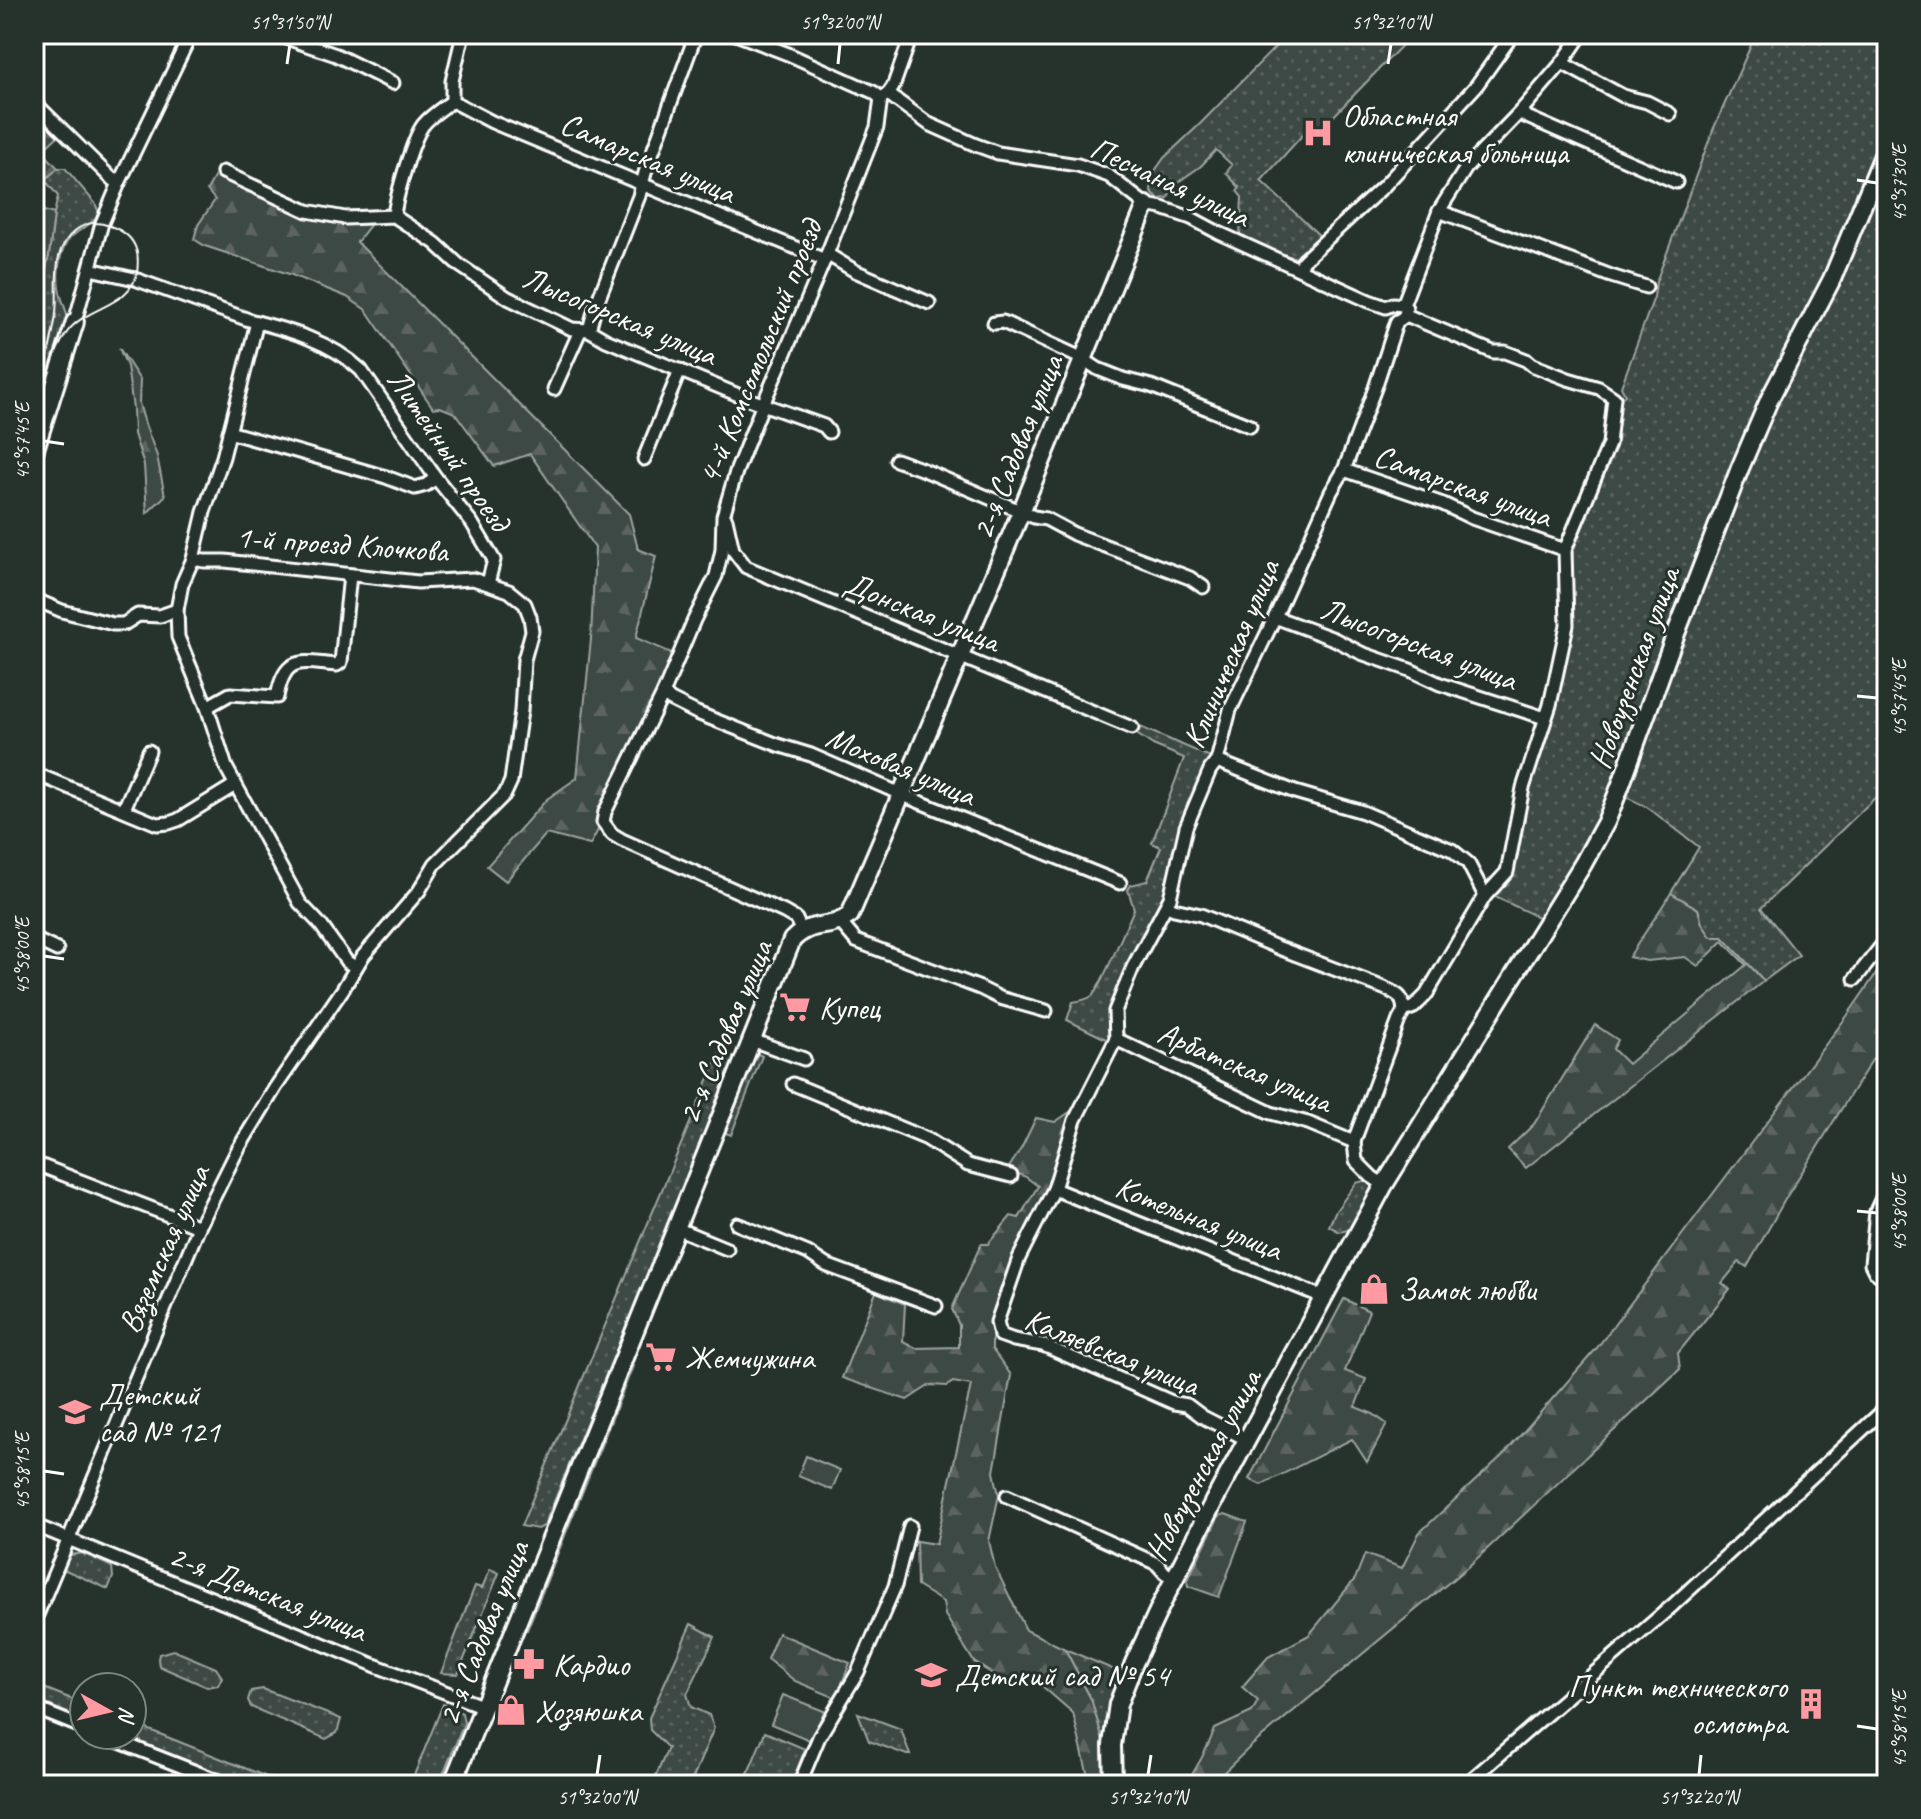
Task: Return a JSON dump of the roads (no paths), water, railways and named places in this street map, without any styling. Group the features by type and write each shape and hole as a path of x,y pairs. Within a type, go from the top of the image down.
{"street":[{"path":"275,34 336,55 393,83"},
{"path":"223,172 307,211 345,218 394,216 417,136 423,125 452,101 452,81 463,34"},
{"path":"554,389 595,308 639,196 696,34"},
{"name":"Песчаная улица","path":"736,34 885,96 929,124 976,145 998,153 1078,165 1109,176 1146,205 1191,218 1386,307 1393,304 1402,313 1493,352 1505,352 1568,379 1599,388 1614,398"},
{"name":"4-й Комсомольский проезд","path":"801,930 796,919 784,912 622,840 612,834 603,822 716,576 722,550 723,516 736,472 826,257 877,127 885,96 893,87 912,34"},
{"path":"1299,269 1304,260 1384,186 1456,108 1476,86 1513,34"},
{"name":"Клиническая улица","path":"1000,1335 997,1322 1019,1258 1054,1189 1075,1120 1116,1039 1115,1011 1133,967 1167,906 1186,827 1210,770 1217,761 1230,710 1344,470 1439,211 1466,168 1520,112 1582,34"},
{"path":"34,452 102,223 186,36"},
{"path":"1562,63 1623,96 1647,102 1670,114"},
{"name":"Самарская улица","path":"452,101 492,122 826,257 929,303"},
{"path":"34,102 119,183"},
{"path":"1520,112 1676,182"},
{"name":"Новоузенская улица","path":"1113,1785 1112,1745 1118,1704 1134,1663 1175,1579 1384,1185 1606,822 1740,468 1770,398 1832,279 1887,146"},
{"name":"2-я Садовая улица","path":"452,1785 792,940 801,930 840,922 850,915 1021,512 1146,205"},
{"path":"1439,211 1646,287"},
{"name":"Лысогорская улица","path":"394,216 508,298 572,329 585,330 764,405 824,426 829,432"},
{"name":"Литейный проезд","path":"90,269 135,279 268,324 320,342 346,356 361,370 436,478 472,523 494,560 488,583 517,597 525,604 530,617 532,631 524,660 521,711 511,781 505,794 435,864 419,891 363,956 308,1042"},
{"name":"1-й проезд Клочкова","path":"257,322 223,457 204,512 193,559 182,584 177,610 178,637 235,785 300,903 320,924 347,962 356,967"},
{"path":"994,323 1003,322 1098,369 1151,386 1250,426"},
{"path":"644,459 680,370"},
{"name":"Новоузенская улица","path":"1354,1142 1404,1011 1414,1007 1426,995 1485,896 1507,872 1523,788 1550,705 1567,625 1565,550 1609,444 1614,398"},
{"path":"229,432 415,488 436,478"},
{"path":"896,460 1190,578 1203,587"},
{"name":"Самарская улица","path":"1344,470 1565,550"},
{"name":"Донская улица","path":"723,516 728,520 733,550 746,567 1132,728"},
{"name":"1-й проезд Клочкова","path":"193,559 418,582 473,579 488,583"},
{"path":"207,707 230,694 277,697 285,670 293,664 337,665 341,662 350,575"},
{"path":"34,599 62,611 113,624 124,624 138,615 160,616 177,610"},
{"name":"Лысогорская улица","path":"1275,617 1440,684 1545,718"},
{"name":"Моховая улица","path":"663,694 697,713 811,755 1120,883"},
{"path":"124,809 149,751"},
{"path":"1217,761 1295,792 1363,812 1452,850 1468,863 1485,896"},
{"path":"34,773 157,824 169,823 235,785"},
{"path":"1167,906 1201,915 1384,988 1403,999 1404,1011"},
{"path":"840,922 856,941 1000,998 1046,1011"},
{"path":"34,939 57,950"},
{"path":"1855,979 1887,939"},
{"name":"Арбатская улица","path":"1116,1039 1271,1113 1308,1123 1354,1142"},
{"path":"752,1040 804,1059"},
{"name":"Вяземская улица","path":"34,1622 199,1227 237,1151 275,1088 308,1042"},
{"path":"793,1084 927,1139 968,1165 1011,1176"},
{"path":"1354,1142 1356,1161 1384,1185"},
{"path":"34,1163 199,1227"},
{"path":"1887,1187 1876,1211 1871,1264 1875,1272 1887,1280"},
{"name":"Котельная улица","path":"1054,1189 1323,1297"},
{"path":"737,1224 808,1253 826,1265 936,1306"},
{"path":"676,1228 727,1249"},
{"name":"Каляевская улица","path":"1000,1335 1043,1345 1174,1403 1187,1405 1203,1417 1248,1440"},
{"path":"1465,1785 1673,1605 1887,1407"},
{"path":"1007,1496 1157,1564 1175,1579"},
{"name":"2-я Детская улица","path":"34,1525 484,1707"},
{"path":"799,1785 819,1737 858,1672 895,1586 910,1526"},
{"path":"34,1708 68,1722"},
{"path":"137,1751 201,1780 229,1785"}],"tram line":[{"path":"34,403 55,321 61,249 76,230 88,224 101,223 119,230 129,238 137,252 137,273 132,285 116,300 84,318 66,334 52,364 34,419"}],"place":[{"name":"Областная клиническая больница","path":"1318,133"},
{"name":"Купец","path":"795,1007"},
{"name":"Замок любви","path":"1374,1289"},
{"name":"Жемчужина","path":"661,1357"},
{"name":"Детский сад № 121","path":"75,1412"},
{"name":"Кардио","path":"529,1664"},
{"name":"Детский сад № 54","path":"931,1675"},
{"name":"Пункт технического осмотра","path":"1811,1704"},
{"name":"Хозяюшка","path":"511,1710"}]}
